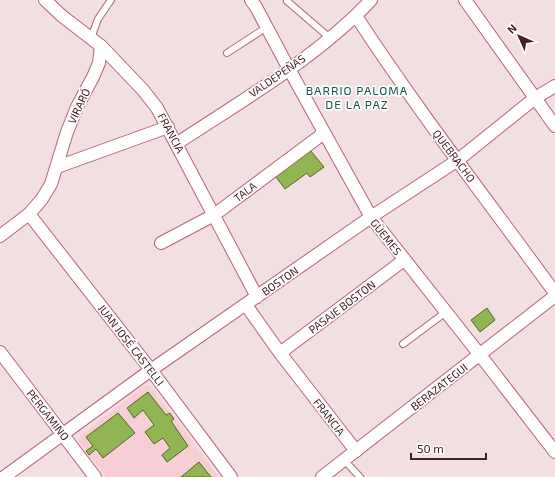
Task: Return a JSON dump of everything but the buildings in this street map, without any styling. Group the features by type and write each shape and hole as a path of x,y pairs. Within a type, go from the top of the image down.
{"street":[{"name":"FRANCIA","path":"45,0 62,16 100,46 143,90 158,108 257,297"},
{"name":"GÜEMES","path":"252,0 371,217 480,354 555,452"},
{"name":"VALDEPEÑAS","path":"176,144 289,69 330,38 356,16 371,0"},
{"path":"465,0 555,126"},
{"name":"QUEBRACHO","path":"356,16 414,102 555,293"},
{"name":"VIRARÓ","path":"57,167 77,106 99,63 100,46"},
{"name":"BOSTON","path":"4,477 151,370 371,217 458,160 535,98 555,86"},
{"path":"0,236 29,214 42,199 57,167 168,127"},
{"name":"TALA","path":"161,243 214,215 324,133"},
{"name":"JUAN JOSÉ CASTELLI","path":"29,214 151,370 231,477"},
{"name":"PASAJE BOSTON","path":"280,353 404,260"},
{"name":"BERAZATEGUI","path":"322,477 555,296"},
{"name":"FRANCIA","path":"246,305 280,353 356,451"},
{"name":"PERGAMINO","path":"0,352 95,477"}],"lane":[{"path":"91,38 98,19 111,0"},
{"path":"287,1 330,38"},
{"path":"227,53 267,27"},
{"path":"403,344 446,312"},
{"path":"344,460 360,477"}],"shaded area":[{"path":"145,385 150,386 219,477 106,477 78,440 80,436"}],"district":[{"name":"BARRIO PALOMA DE LA PAZ","path":"357,98"}]}
